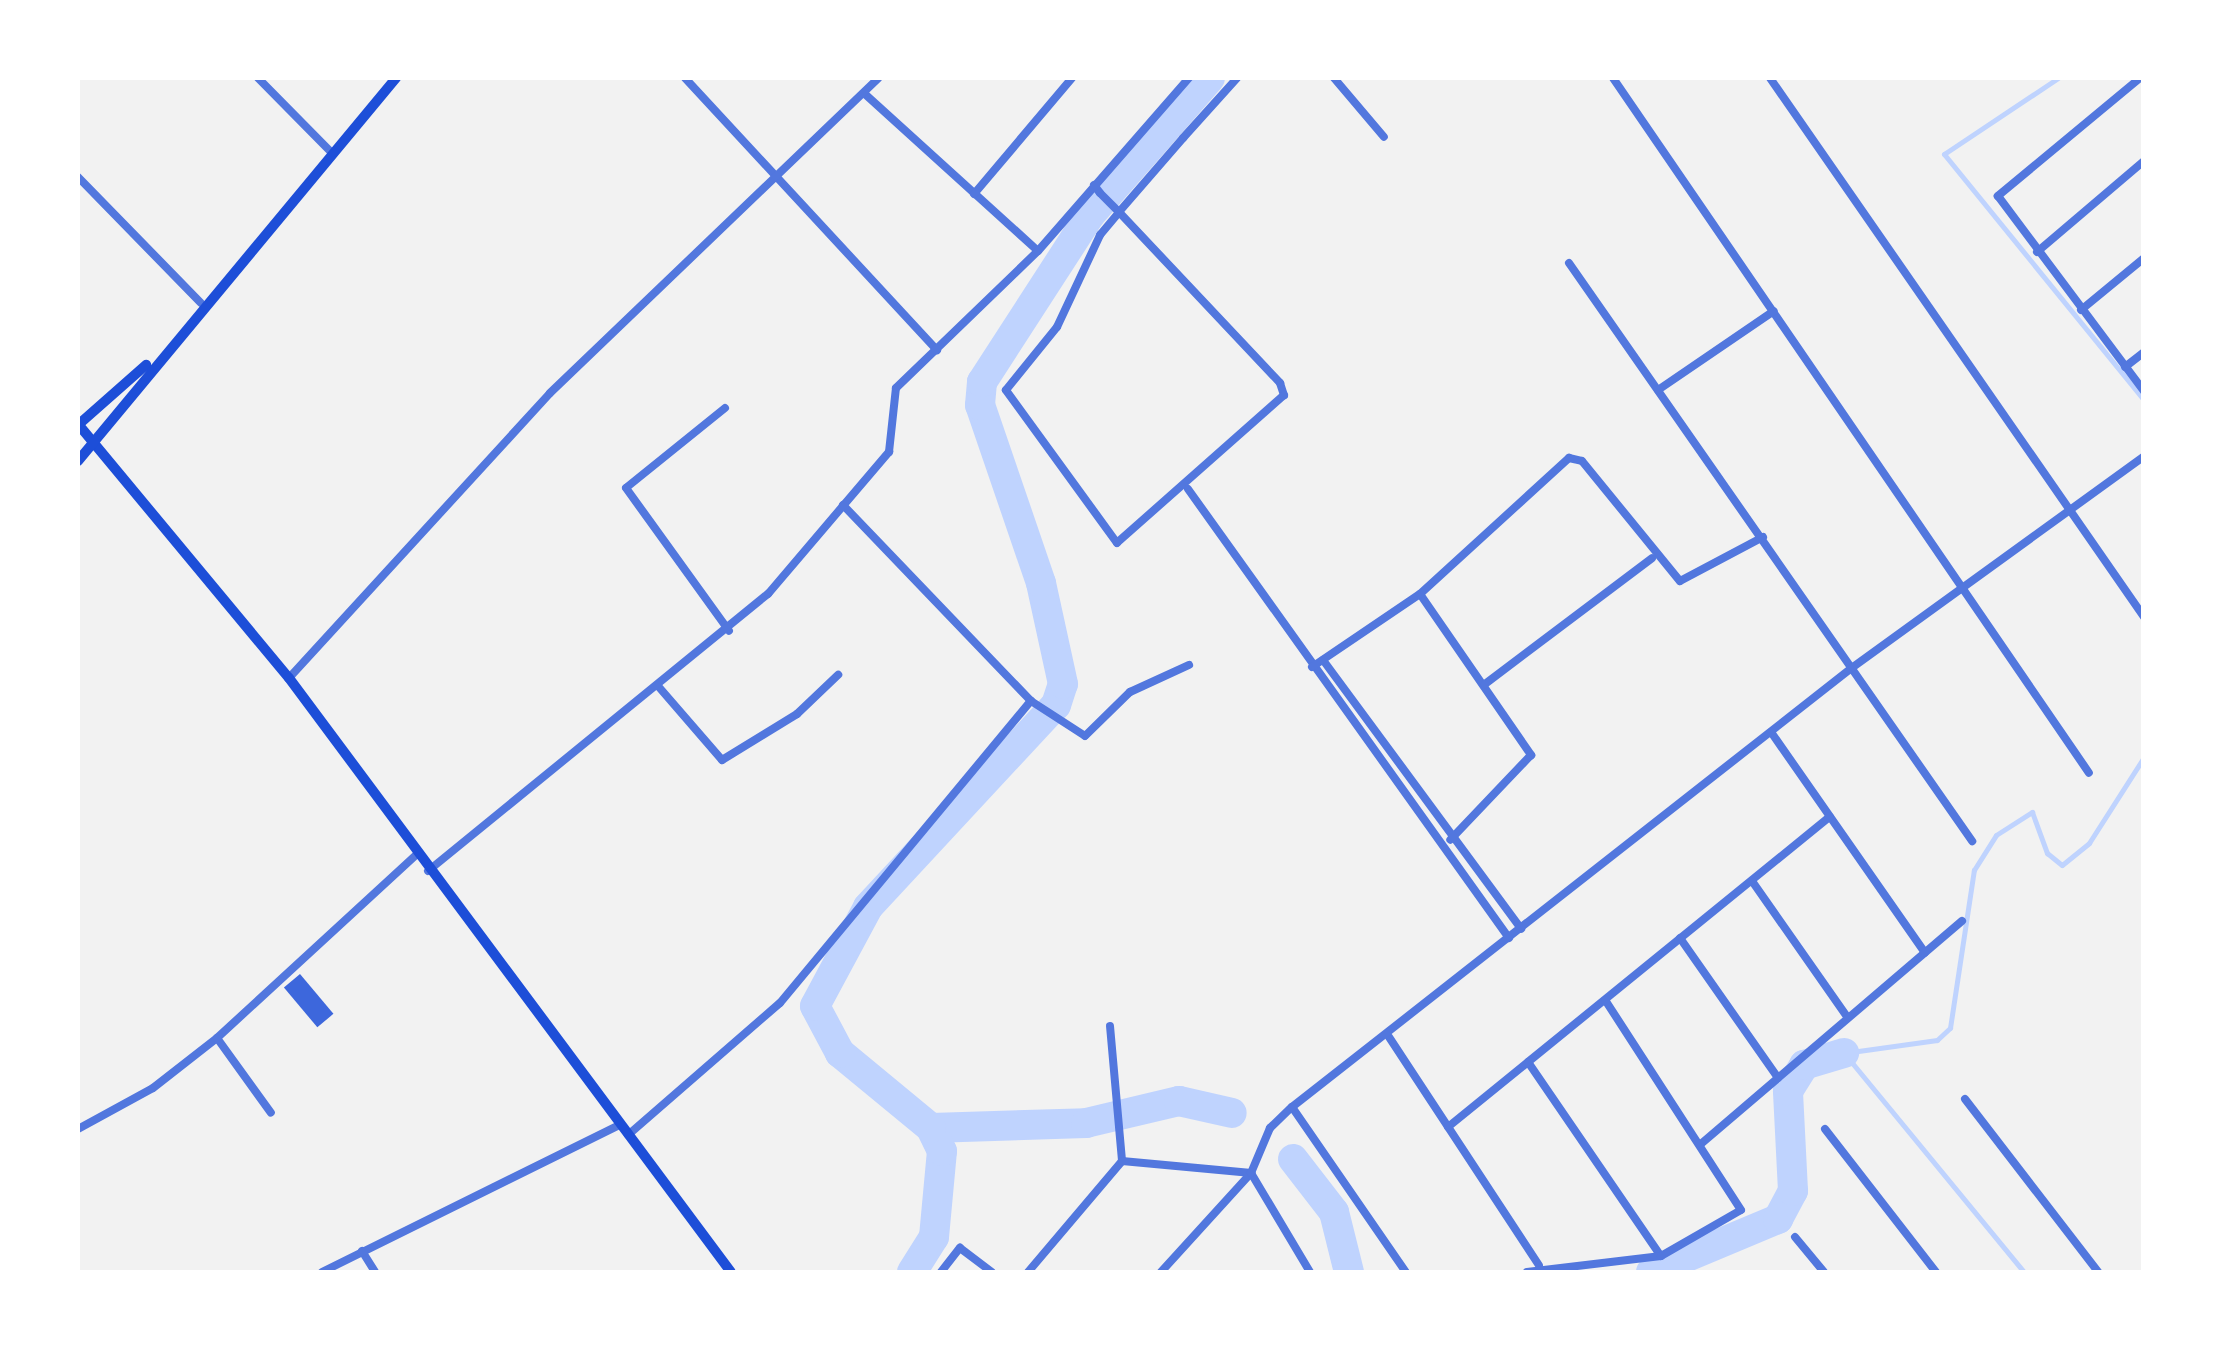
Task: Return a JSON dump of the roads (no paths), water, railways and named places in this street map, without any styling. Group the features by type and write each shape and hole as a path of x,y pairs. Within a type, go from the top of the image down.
{"main road":[{"path":"78,461 201,303 396,78"},
{"path":"158,355 78,424 289,678 428,871 730,1272"}],"street":[{"path":"258,78 332,152"},
{"path":"685,78 937,350"},
{"path":"289,678 550,393 781,178 879,78"},
{"path":"974,194 1072,78"},
{"path":"428,871 729,631 893,444 889,396 1038,252 1097,189 1189,78"},
{"path":"1097,189 1116,209 1283,389 1188,489 1117,543 1006,395 1058,326 1116,209 1237,78"},
{"path":"1334,78 1384,136"},
{"path":"1613,78 1966,586 2089,773"},
{"path":"1770,78 2144,617"},
{"path":"2140,78 1998,196 2144,391"},
{"path":"866,95 1038,252"},
{"path":"2038,252 2144,161"},
{"path":"78,177 201,303"},
{"path":"2082,310 2144,258"},
{"path":"1569,263 1972,841"},
{"path":"1658,390 1774,311"},
{"path":"2125,367 2144,352"},
{"path":"725,408 626,488 729,631"},
{"path":"1162,1272 1251,1173 1270,1128 1292,1107 1388,1037 1852,667 2072,513 2144,456"},
{"path":"1312,667 1420,594 1569,458 1582,461 1652,558 1688,582 1764,538"},
{"path":"1188,489 1510,938"},
{"path":"843,505 1033,703 1085,736 1130,692 1189,665"},
{"path":"1484,684 1652,558"},
{"path":"1420,594 1484,684 1530,761 1442,846"},
{"path":"1323,660 1521,929"},
{"path":"658,686 722,760 797,714 838,675"},
{"path":"628,1136 780,1003 1033,703"},
{"path":"1771,732 1924,953"},
{"path":"1448,1127 1830,817"},
{"path":"78,1128 216,1038 418,854"},
{"path":"1752,880 1848,1018"},
{"path":"1702,1143 1962,921"},
{"path":"1680,938 1778,1078"},
{"path":"1527,1272 1539,1265 1602,1268 1661,1256 1741,1210 1702,1143 1605,1000"},
{"path":"1028,1272 1122,1161 1124,1101 1110,1026"},
{"path":"1388,1037 1539,1265"},
{"path":"216,1038 270,1114"},
{"path":"1528,1062 1661,1256"},
{"path":"1965,1099 2098,1272"},
{"path":"1292,1107 1406,1272"},
{"path":"322,1272 620,1125"},
{"path":"1825,1130 1936,1272"},
{"path":"1122,1161 1251,1173"},
{"path":"1251,1173 1310,1272"},
{"path":"1795,1237 1824,1272"},
{"path":"941,1272 960,1248 992,1272"},
{"path":"362,1251 375,1272"},
{"path":"1297,1272 1306,1262"}],"waterway":[{"path":"912,1272 934,1237 942,1151 931,1128 840,1053 815,1006 868,907 1056,705 1063,684 1041,583 980,405 982,382 1090,215 1210,78"},
{"path":"2058,78 1944,154 2144,400"},
{"path":"1844,1053 1937,1040 1950,1028 1974,870 1996,835 2032,812 2047,853 2062,865 2089,843 2144,757"},
{"path":"1844,1053 2024,1272"},
{"path":"1651,1272 1778,1219 1793,1191 1788,1091 1804,1065 1844,1053"},
{"path":"931,1128 1086,1123 1179,1101 1232,1113"},
{"path":"1293,1159 1334,1212 1349,1272"}]}
